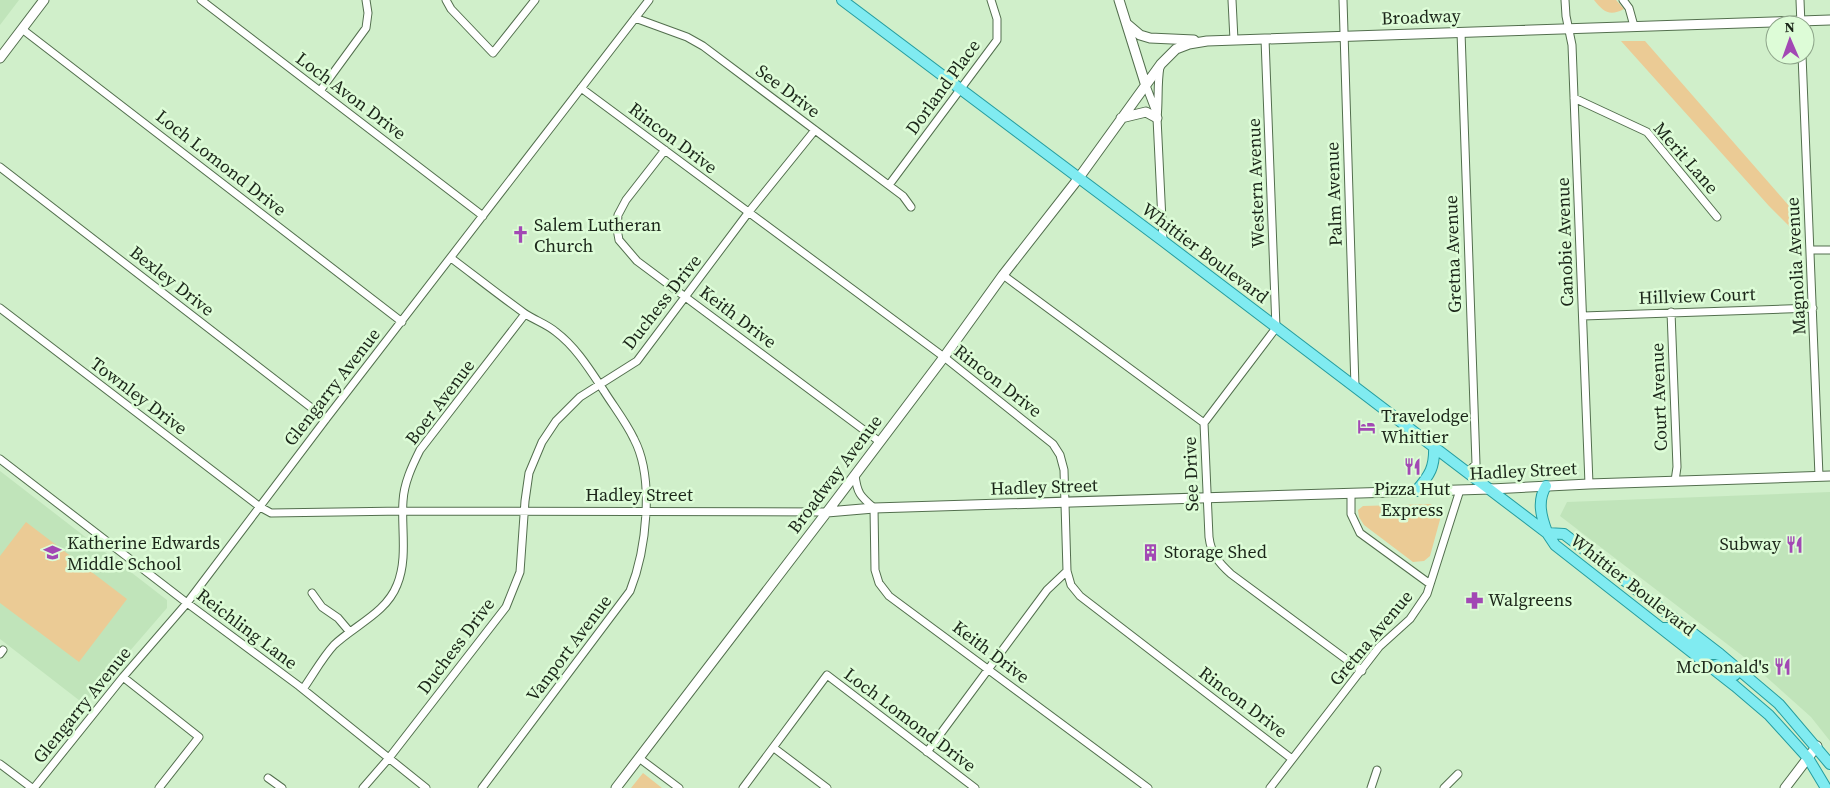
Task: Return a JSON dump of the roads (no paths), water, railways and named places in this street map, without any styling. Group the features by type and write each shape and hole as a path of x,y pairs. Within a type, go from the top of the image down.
{"main road":[{"name":"Whittier Boulevard","path":"842,0 1547,533 1555,545 1573,560 1710,666 1769,715 1808,758 1826,788"},
{"path":"1416,491 1428,477 1435,461 1434,446"},
{"path":"1546,486 1542,493 1540,504 1541,517 1547,533"},
{"name":"Whittier Boulevard","path":"1547,533 1564,534 1720,654 1779,704 1830,764"},
{"path":"1573,560 1582,558 1606,566"},
{"path":"1661,628 1670,628 1678,632 1707,654 1720,654"},
{"path":"1710,666 1719,664 1744,682 1756,685"}],"street":[{"path":"0,58 44,0"},
{"name":"Loch Avon Drive","path":"201,0 483,216"},
{"path":"320,91 366,28 368,14 366,0"},
{"path":"446,0 451,9 493,53 534,0"},
{"name":"Glengarry Avenue","path":"33,788 187,603 326,419 649,0"},
{"name":"Dorland Place","path":"889,185 997,40 997,19 991,0"},
{"path":"1120,0 1157,118"},
{"path":"1232,0 1234,40"},
{"name":"Palm Avenue","path":"1343,0 1355,387"},
{"name":"Canobie Avenue","path":"1565,0 1572,45 1589,484"},
{"path":"1623,0 1629,8 1634,26"},
{"path":"1800,0 1801,15"},
{"name":"See Drive","path":"635,18 687,37 703,46 889,185 903,196 911,207"},
{"name":"Broadway","path":"1815,22 1830,20"},
{"path":"1127,23 1140,35 1150,38 1207,41"},
{"name":"Broadway","path":"1078,179 1145,83 1176,49 1188,44 1207,41 1344,36 1765,24"},
{"name":"Loch Lomond Drive","path":"22,29 402,322"},
{"name":"Gretna Avenue","path":"1461,32 1476,464 1468,472"},
{"name":"Western Avenue","path":"1265,39 1276,328"},
{"path":"1161,64 1158,81 1159,105 1157,118 1163,241"},
{"name":"Magnolia Avenue","path":"1802,65 1819,476"},
{"name":"Rincon Drive","path":"581,88 944,357 1053,444 1060,455 1064,470 1067,572 1071,585 1090,605 1292,759"},
{"name":"Merit Lane","path":"1574,98 1647,132 1717,217"},
{"path":"1121,118 1146,112 1157,118"},
{"name":"Duchess Drive","path":"363,788 389,758 506,607 520,572 529,473 542,442 556,421 580,398 637,361 748,213 815,130"},
{"name":"Keith Drive","path":"665,150 626,200 618,215 617,229 620,240 637,261 880,442"},
{"name":"Bexley Drive","path":"0,167 326,419"},
{"name":"Broadway Avenue","path":"616,788 880,442 1003,275 1078,179"},
{"path":"1810,250 1830,250"},
{"path":"451,258 525,314 556,331 573,347 635,440 646,485 646,511"},
{"name":"See Drive","path":"1003,275 1204,423 1210,547 1214,555 1220,564 1231,574 1362,671"},
{"name":"Townley Drive","path":"0,308 260,507"},
{"name":"Hillview Court","path":"1583,316 1813,308"},
{"name":"Court Avenue","path":"1671,312 1677,467 1675,482"},
{"name":"Boer Avenue","path":"303,689 332,648 349,631 383,606 393,594 402,564 403,500 408,479 420,450 525,314"},
{"path":"1204,423 1276,328"},
{"name":"Reichling Lane","path":"0,459 187,603 303,689 426,788"},
{"path":"855,475 857,490 863,499 874,508"},
{"name":"Hadley Street","path":"260,507 271,513 404,511 827,512 874,508 1491,489 1830,476"},
{"name":"Gretna Avenue","path":"1270,788 1379,647 1410,619 1427,594 1460,490"},
{"path":"1351,493 1351,514 1360,534 1430,584"},
{"name":"Keith Drive","path":"874,508 875,570 879,583 889,596 1148,788"},
{"name":"Vanport Avenue","path":"482,788 630,591 641,560 646,511"},
{"path":"927,752 1047,590 1067,572"},
{"path":"312,593 322,607 338,618 349,631"},
{"name":"Loch Lomond Drive","path":"774,748 827,675 975,788"},
{"path":"124,677 199,737 160,788"},
{"path":"1785,788 1816,746"},
{"path":"742,788 774,748 827,788"},
{"path":"639,758 680,788"},
{"path":"0,764 33,788"},
{"path":"1371,788 1377,770"},
{"path":"1444,788 1458,774"},
{"path":"268,778 282,788"}],"place":[{"name":"Salem Lutheran Church","path":"520,235"},
{"name":"Travelodge Whittier","path":"1367,426"},
{"name":"Pizza Hut Express","path":"1412,466"},
{"name":"Subway","path":"1795,544"},
{"name":"Storage Shed","path":"1150,552"},
{"name":"Katherine Edwards Middle School","path":"53,553"},
{"name":"Walgreens","path":"1474,600"},
{"name":"McDonald's","path":"1783,667"}]}
